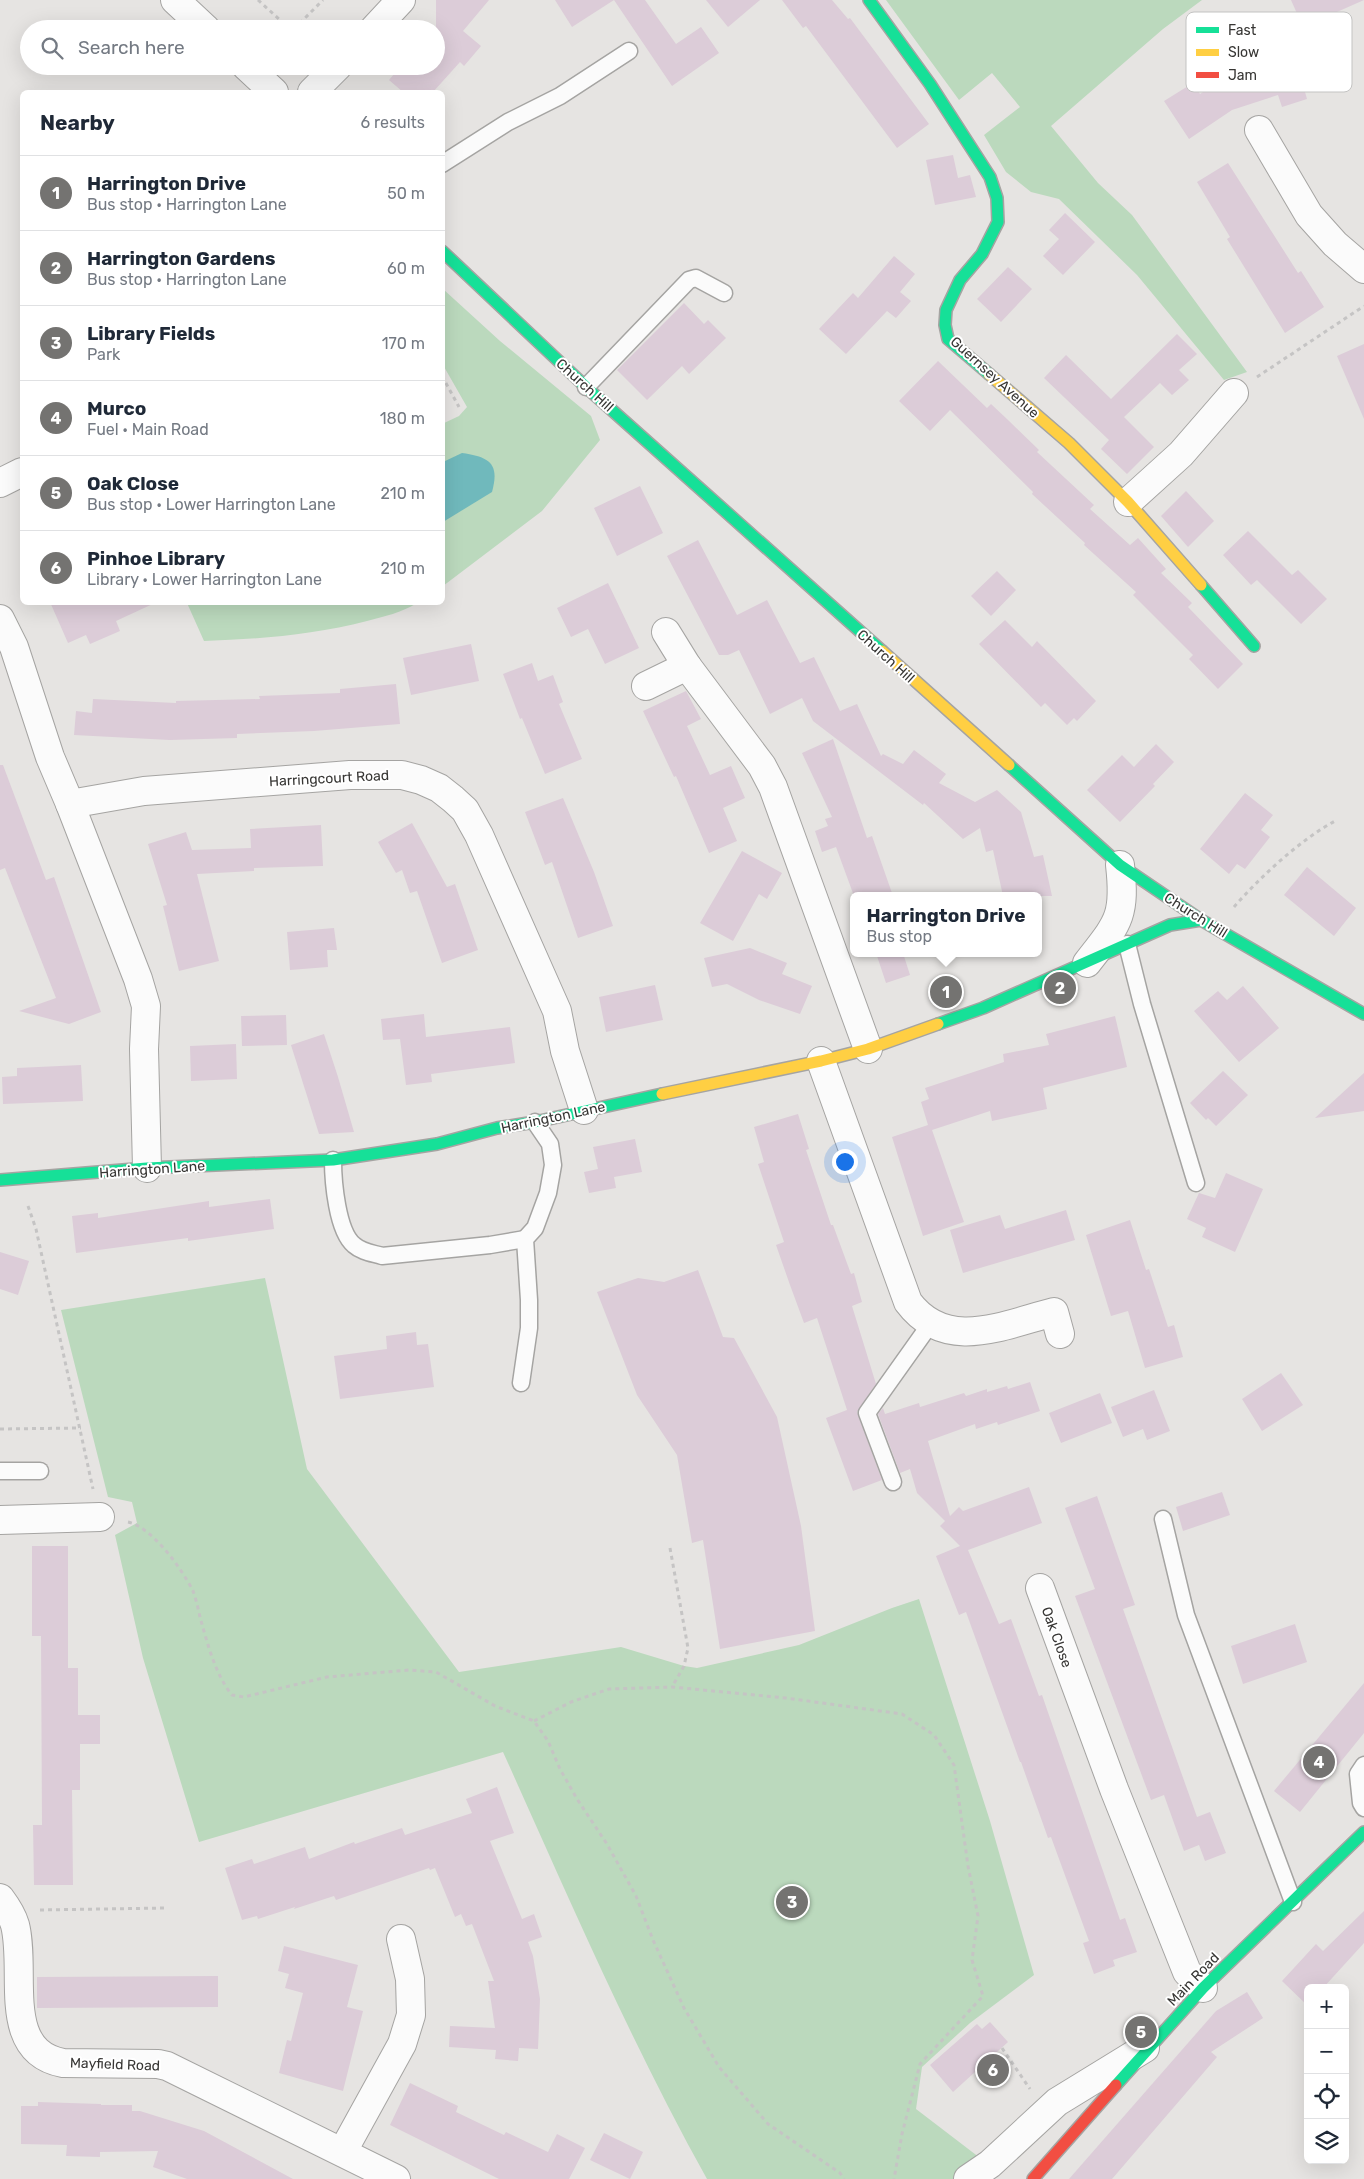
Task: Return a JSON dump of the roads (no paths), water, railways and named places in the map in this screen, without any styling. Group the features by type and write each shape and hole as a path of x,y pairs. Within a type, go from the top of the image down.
{"street":[{"path":"175,0 196,20"},
{"path":"382,20 401,0"},
{"name":"Guernsey Avenue","path":"869,0 930,84 990,177 997,198 998,222 982,254 960,280 946,310 945,325 948,340 1069,443 1128,502 1254,646"},
{"path":"256,75 272,90"},
{"path":"314,90 329,75"},
{"path":"1259,130 1309,215 1335,244 1360,257"},
{"name":"Church Hill","path":"445,254 586,387 1120,865 1201,920 1364,1014"},
{"path":"1128,502 1181,454 1234,392"},
{"path":"0,483 20,473"},
{"path":"0,619 14,647 50,757 138,980 146,1006 144,1049 147,1168"},
{"path":"666,632 687,666 762,766 773,787 868,1050"},
{"path":"646,686 687,666"},
{"name":"Harringcourt Road","path":"70,804 144,791 350,775 402,775 421,780 439,788 465,810 479,835 556,1011 565,1051 584,1110"},
{"name":"Harrington Lane","path":"1087,962 1110,932 1121,912 1123,892 1120,865"},
{"name":"Harrington Lane","path":"0,1180 147,1168 333,1160 437,1144 497,1128 535,1122 584,1110 821,1061 868,1050 984,1008 1170,925 1201,920"},
{"path":"821,1061 908,1302 912,1308 931,1323 957,1333 969,1333 1054,1312 1060,1334"},
{"path":"0,1520 100,1517"},
{"name":"Oak Close","path":"1040,1588 1114,1789 1183,1963 1187,1972 1203,1988"},
{"name":"Main Road","path":"1033,2179 1203,1988 1364,1832"},
{"name":"Mayfield Road","path":"4,1904 16,1932 17,2020 23,2038 34,2052 50,2061 158,2064 167,2066 343,2151 396,2179"},
{"path":"343,2151 402,2044 411,2015 410,1979 401,1940"},
{"path":"968,2179 990,2164 1057,2102 1154,2043"}],"lane":[{"path":"445,162 508,122 560,96 629,51"},
{"path":"586,387 688,280 696,278 724,293"},
{"path":"1127,944 1142,1004 1196,1183"},
{"path":"333,1160 333,1180 344,1231 353,1244 366,1252 382,1256 490,1245 525,1239 535,1228 548,1193 553,1165 550,1144 535,1122"},
{"path":"521,1384 529,1328 525,1239"},
{"path":"893,1482 867,1413 931,1323"},
{"path":"0,1471 40,1471"},
{"path":"1163,1519 1186,1615 1293,1902"},
{"path":"1364,1765 1358,1774 1361,1803 1364,1808"}],"water":[{"path":"462,453 485,459 493,468 494,482 492,492 445,521 445,461"}],"place":[{"name":"Harrington Gardens","path":"1060,988"},
{"name":"Harrington Drive","path":"946,992"},
{"name":"Murco","path":"1319,1762"},
{"name":"Library Fields","path":"792,1902"},
{"name":"Oak Close","path":"1141,2032"},
{"name":"Pinhoe Library","path":"993,2070"}]}
